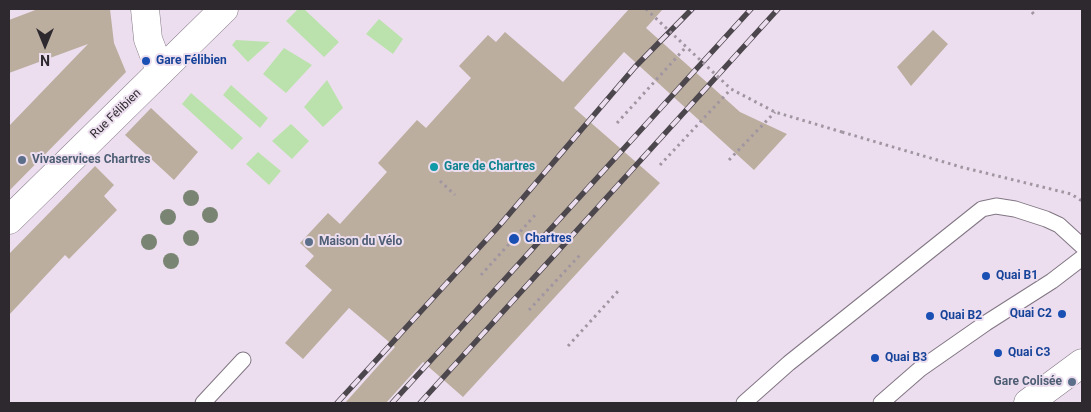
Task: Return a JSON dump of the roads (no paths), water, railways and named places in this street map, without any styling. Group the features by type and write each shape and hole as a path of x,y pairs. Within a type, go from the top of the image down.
{"main road":[{"path":"145,9 148,39 160,71"},
{"name":"Rue Félibien","path":"9,220 224,9"},
{"path":"1028,403 1082,363"}],"lane":[{"path":"744,403 789,362 982,209 996,206 1015,209 1046,219 1059,224 1082,246"},
{"path":"881,403 920,369 986,323 1052,282 1082,258"},
{"path":"203,403 243,360"}],"railway":[{"path":"337,403 499,226 635,67 692,9"},
{"path":"392,403 751,9"},
{"path":"420,403 778,9"}],"place":[{"name":"Gare Félibien","path":"146,61"},
{"name":"Vivaservices Chartres","path":"22,160"},
{"name":"Gare de Chartres","path":"434,167"},
{"name":"Chartres","path":"514,239"},
{"name":"Maison du Vélo","path":"309,242"},
{"name":"Quai B1","path":"986,276"},
{"name":"Quai C2","path":"1062,314"},
{"name":"Quai B2","path":"930,316"},
{"name":"Quai C3","path":"998,353"},
{"name":"Quai B3","path":"875,358"},
{"name":"Gare Colisée","path":"1072,382"}]}
